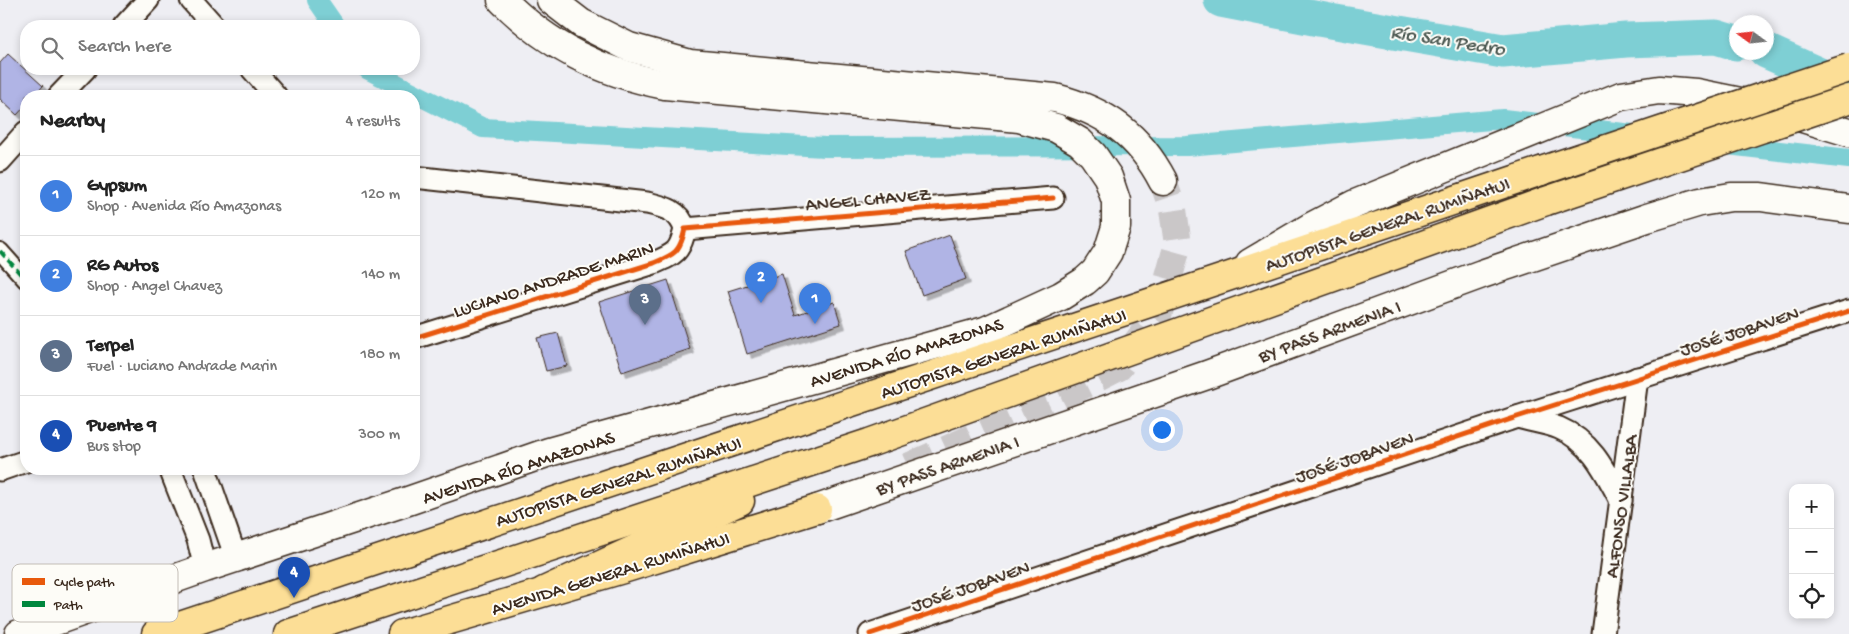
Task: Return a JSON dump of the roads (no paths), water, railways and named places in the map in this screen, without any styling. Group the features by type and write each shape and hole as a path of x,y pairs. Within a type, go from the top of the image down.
{"main road":[{"name":"AVENIDA RÍO AMAZONAS","path":"178,577 406,502 549,452 985,331 1061,296 1085,281 1103,262 1114,238 1117,213 1113,190 1102,168 1093,154 1080,142 1056,128 1019,118 665,85 634,79 604,69 550,41 515,14 502,0"},
{"path":"551,0 581,23 629,47 690,64 1055,98 1077,103 1114,122 1129,135 1147,154 1163,181"},
{"name":"AUTOPISTA GENERAL RUMIÑAHUI","path":"156,634 1849,68"},
{"path":"1227,277 1309,228 1355,204 1582,110 1621,96 1659,90 1686,92 1766,108 1849,132"},
{"name":"AUTOPISTA GENERAL RUMIÑAHUI","path":"288,634 869,443 1546,201 1849,99"},
{"name":"BY PASS ARMENIA I","path":"828,504 1207,375 1482,274 1700,202 1731,197 1761,197 1849,209"},
{"path":"544,591 869,443"},
{"name":"AVENIDA GENERAL RUMIÑAHUI","path":"402,634 623,569 828,504"},
{"name":"AVENIDA RÍO AMAZONAS","path":"19,634 53,622"}],"street":[{"path":"130,20 148,0"},
{"path":"191,0 209,20"},
{"path":"65,90 79,75"},
{"path":"257,75 271,90"},
{"path":"0,161 20,139"},
{"path":"420,178 647,203 673,210 683,222 685,229"},
{"name":"ANGEL CHAVEZ","path":"685,229 1053,198"},
{"name":"LUCIANO ANDRADE MARIN","path":"420,336 654,263 675,252 681,245 685,229"},
{"path":"0,251 20,273"},
{"name":"JOSÉ JOBAVEN","path":"870,634 1518,417 1849,311"},
{"name":"ALFONSO VILLALBA","path":"1603,634 1637,378"},
{"path":"1518,417 1559,428 1586,445 1603,467 1622,501"},
{"path":"0,470 20,463"},
{"path":"172,475 198,540 204,568"},
{"path":"208,475 236,558"}],"waterway":[{"path":"317,0 331,20"},
{"name":"Río San Pedro","path":"1221,0 1503,51 1626,40 1716,37 1729,41"},
{"name":"Río San Pedro","path":"1774,55 1849,88"},
{"path":"379,75 408,90"},
{"path":"420,96 483,128 825,147 1187,146 1503,119 1849,159"}],"tunnel":[{"path":"908,467 1040,407 1119,367 1159,312 1178,244 1173,210 1163,181"}],"place":[{"name":"RG Autos","path":"761,303"},
{"name":"Gypsum","path":"815,324"},
{"name":"Terpel","path":"645,325"},
{"name":"Puente 9","path":"294,598"}]}
